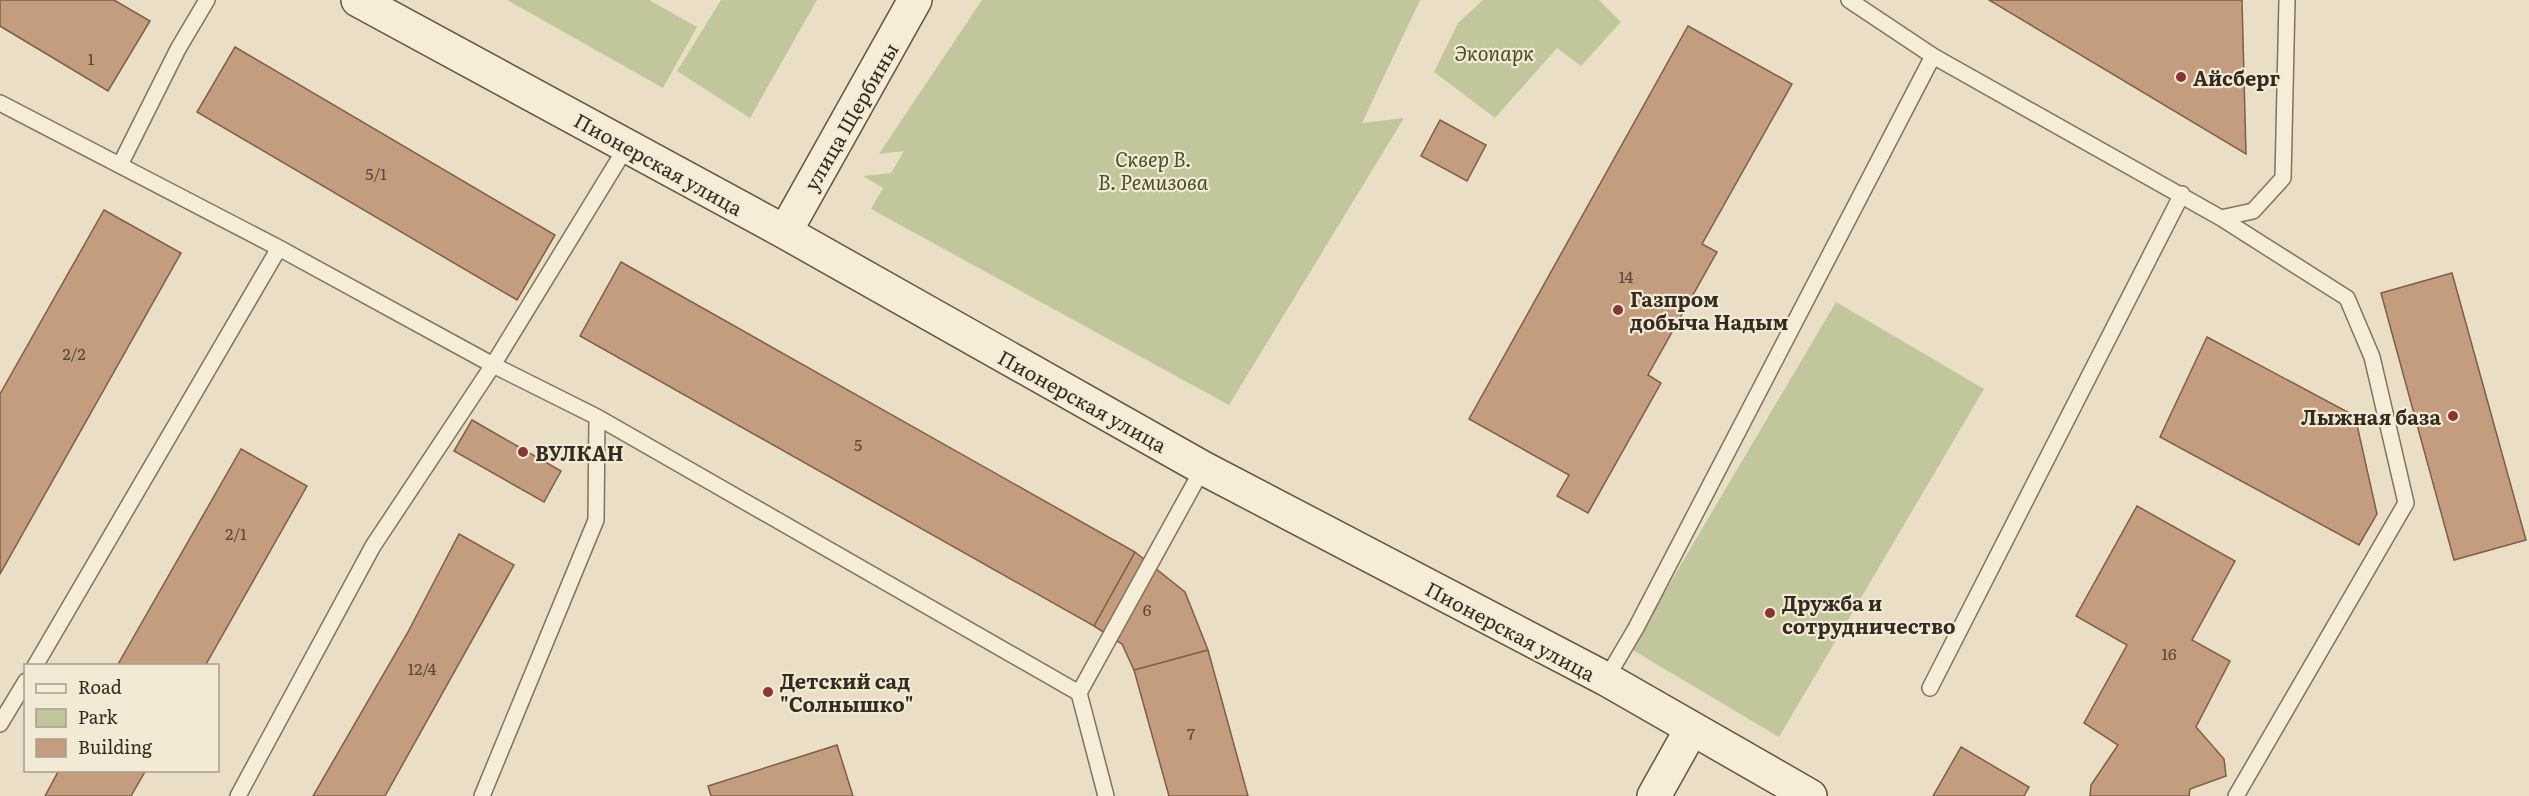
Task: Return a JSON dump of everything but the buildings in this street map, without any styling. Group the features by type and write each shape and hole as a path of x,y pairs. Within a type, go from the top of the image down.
{"street":[{"name":"Пионерская улица","path":"358,0 784,232 1203,468 1606,679 1691,730 1810,796"},
{"name":"улица Щербины","path":"784,232 915,0"},
{"path":"1654,796 1691,730"}],"lane":[{"path":"120,165 178,49 207,0"},
{"path":"1849,0 1933,56 2182,194 2347,298 2372,357 2406,503 2236,796"},
{"path":"2221,218 2253,211 2283,178 2287,0"},
{"path":"1606,679 1636,628 1933,56"},
{"path":"0,103 279,248 493,365 597,417 1079,693"},
{"path":"238,796 373,546 493,365 627,146"},
{"path":"1930,688 2182,194"},
{"path":"35,664 279,248"},
{"path":"483,796 596,520 597,417"},
{"path":"1106,796 1079,693 1203,468"},
{"path":"0,724 24,684"}],"green space":[{"path":"507,0 649,0 697,27 663,88"},
{"path":"721,0 817,0 750,118 677,71"},
{"name":"Сквер В. В. Ремизова","path":"982,0 1420,0 1362,123 1404,118 1229,405 871,209 883,188 863,176 891,173 904,151 879,154"},
{"name":"Экопарк","path":"1483,0 1599,0 1621,22 1581,66 1557,48 1495,118 1434,72 1458,23"},
{"path":"1836,302 1984,389 1779,737 1631,649"}],"place":[{"name":"Айсберг","path":"2181,77"},
{"name":"Газпром добыча Надым","path":"1618,310"},
{"name":"Лыжная база","path":"2453,416"},
{"name":"ВУЛКАН","path":"523,452"},
{"name":"Дружба и сотрудничество","path":"1770,613"},
{"name":"Детский сад \"Солнышко\"","path":"768,692"}]}
